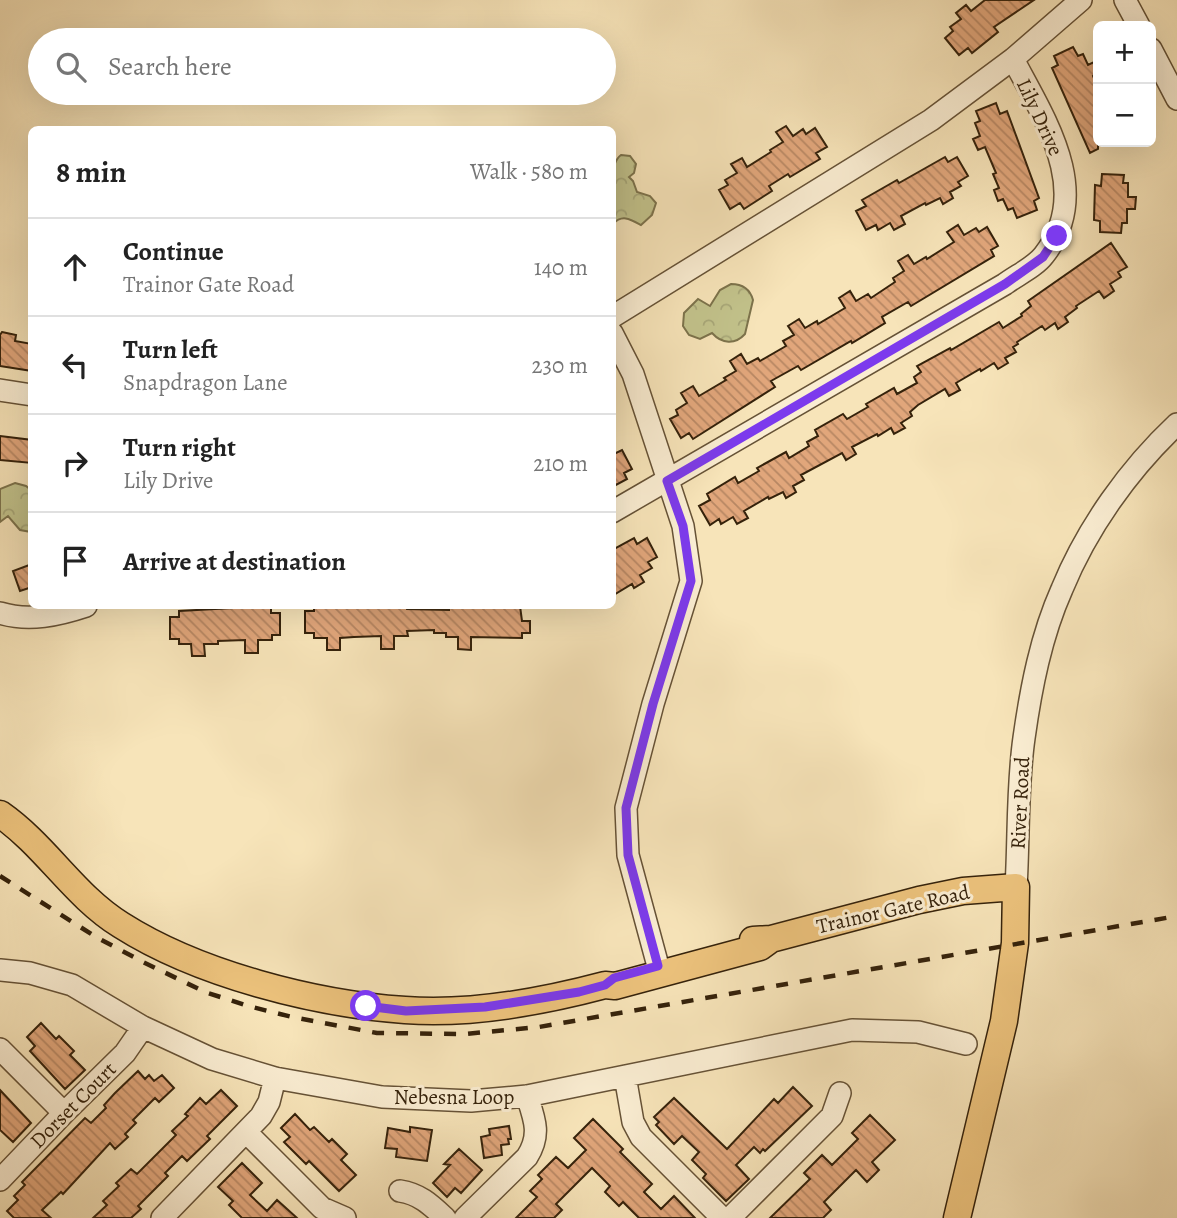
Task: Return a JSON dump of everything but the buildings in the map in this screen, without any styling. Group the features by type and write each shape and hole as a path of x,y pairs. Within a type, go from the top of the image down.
{"main road":[{"name":"Trainor Gate Road","path":"0,814 20,828 81,894 121,926 206,966 251,982 319,998 406,1011 485,1007 579,992 605,985 615,986 760,947 771,939"},
{"name":"Trainor Gate Road","path":"605,985 614,978 757,939 771,939 919,900 963,891 1016,887"},
{"name":"River Road","path":"957,1218 1007,1002 1015,943 1016,887"}],"street":[{"name":"Lily Drive","path":"616,315 932,120 1013,59 1080,0"},
{"path":"1125,0 1136,21"},
{"name":"Lily Drive","path":"616,510 1005,284 1043,257 1057,236 1066,207 1065,174 1049,127 1013,59"},
{"path":"1156,59 1177,99"},
{"path":"616,341 633,374 683,526 691,581 653,704 626,808 628,855 658,966"},
{"path":"0,390 28,394"},
{"name":"River Road","path":"1016,887 1023,741 1036,670 1054,610 1062,588 1091,533 1121,487 1155,444 1177,424"},
{"path":"0,613 12,617 57,615 76,609"},
{"name":"Nebesna Loop","path":"0,970 30,973 72,985 144,1027 212,1059 275,1078 382,1097 471,1101 527,1096 852,1030 918,1032 966,1044"},
{"name":"Dorset Court","path":"0,1180 125,1053 144,1027"},
{"path":"0,1049 64,1113"},
{"path":"625,1076 635,1129 722,1218"},
{"path":"162,1218 247,1133 269,1102 275,1078"},
{"path":"730,1218 832,1116 840,1093"},
{"path":"464,1218 527,1157 534,1145 536,1128 527,1096"},
{"path":"247,1133 322,1208 345,1218"},
{"path":"400,1191 419,1196 445,1218"}],"green space":[{"path":"621,155 630,156 636,164 634,173 629,177 637,192 650,196 656,203 652,215 641,225 630,219 616,221 617,160"},
{"path":"731,284 745,288 753,300 745,334 728,342 712,333 700,339 689,335 683,326 684,313 698,299 710,306 720,290"},
{"path":"15,483 28,488 28,531 20,530 8,516 0,522 0,489"}],"railway":[{"path":"0,876 96,937 205,992 292,1017 377,1033 465,1034 539,1027 1177,916"}],"route":[{"path":"366,1006 406,1011 441,1010 530,1001 605,985 614,978 658,966 628,855 626,808 653,704 691,581 683,526 667,481 1005,284 1043,257 1057,236"}]}
